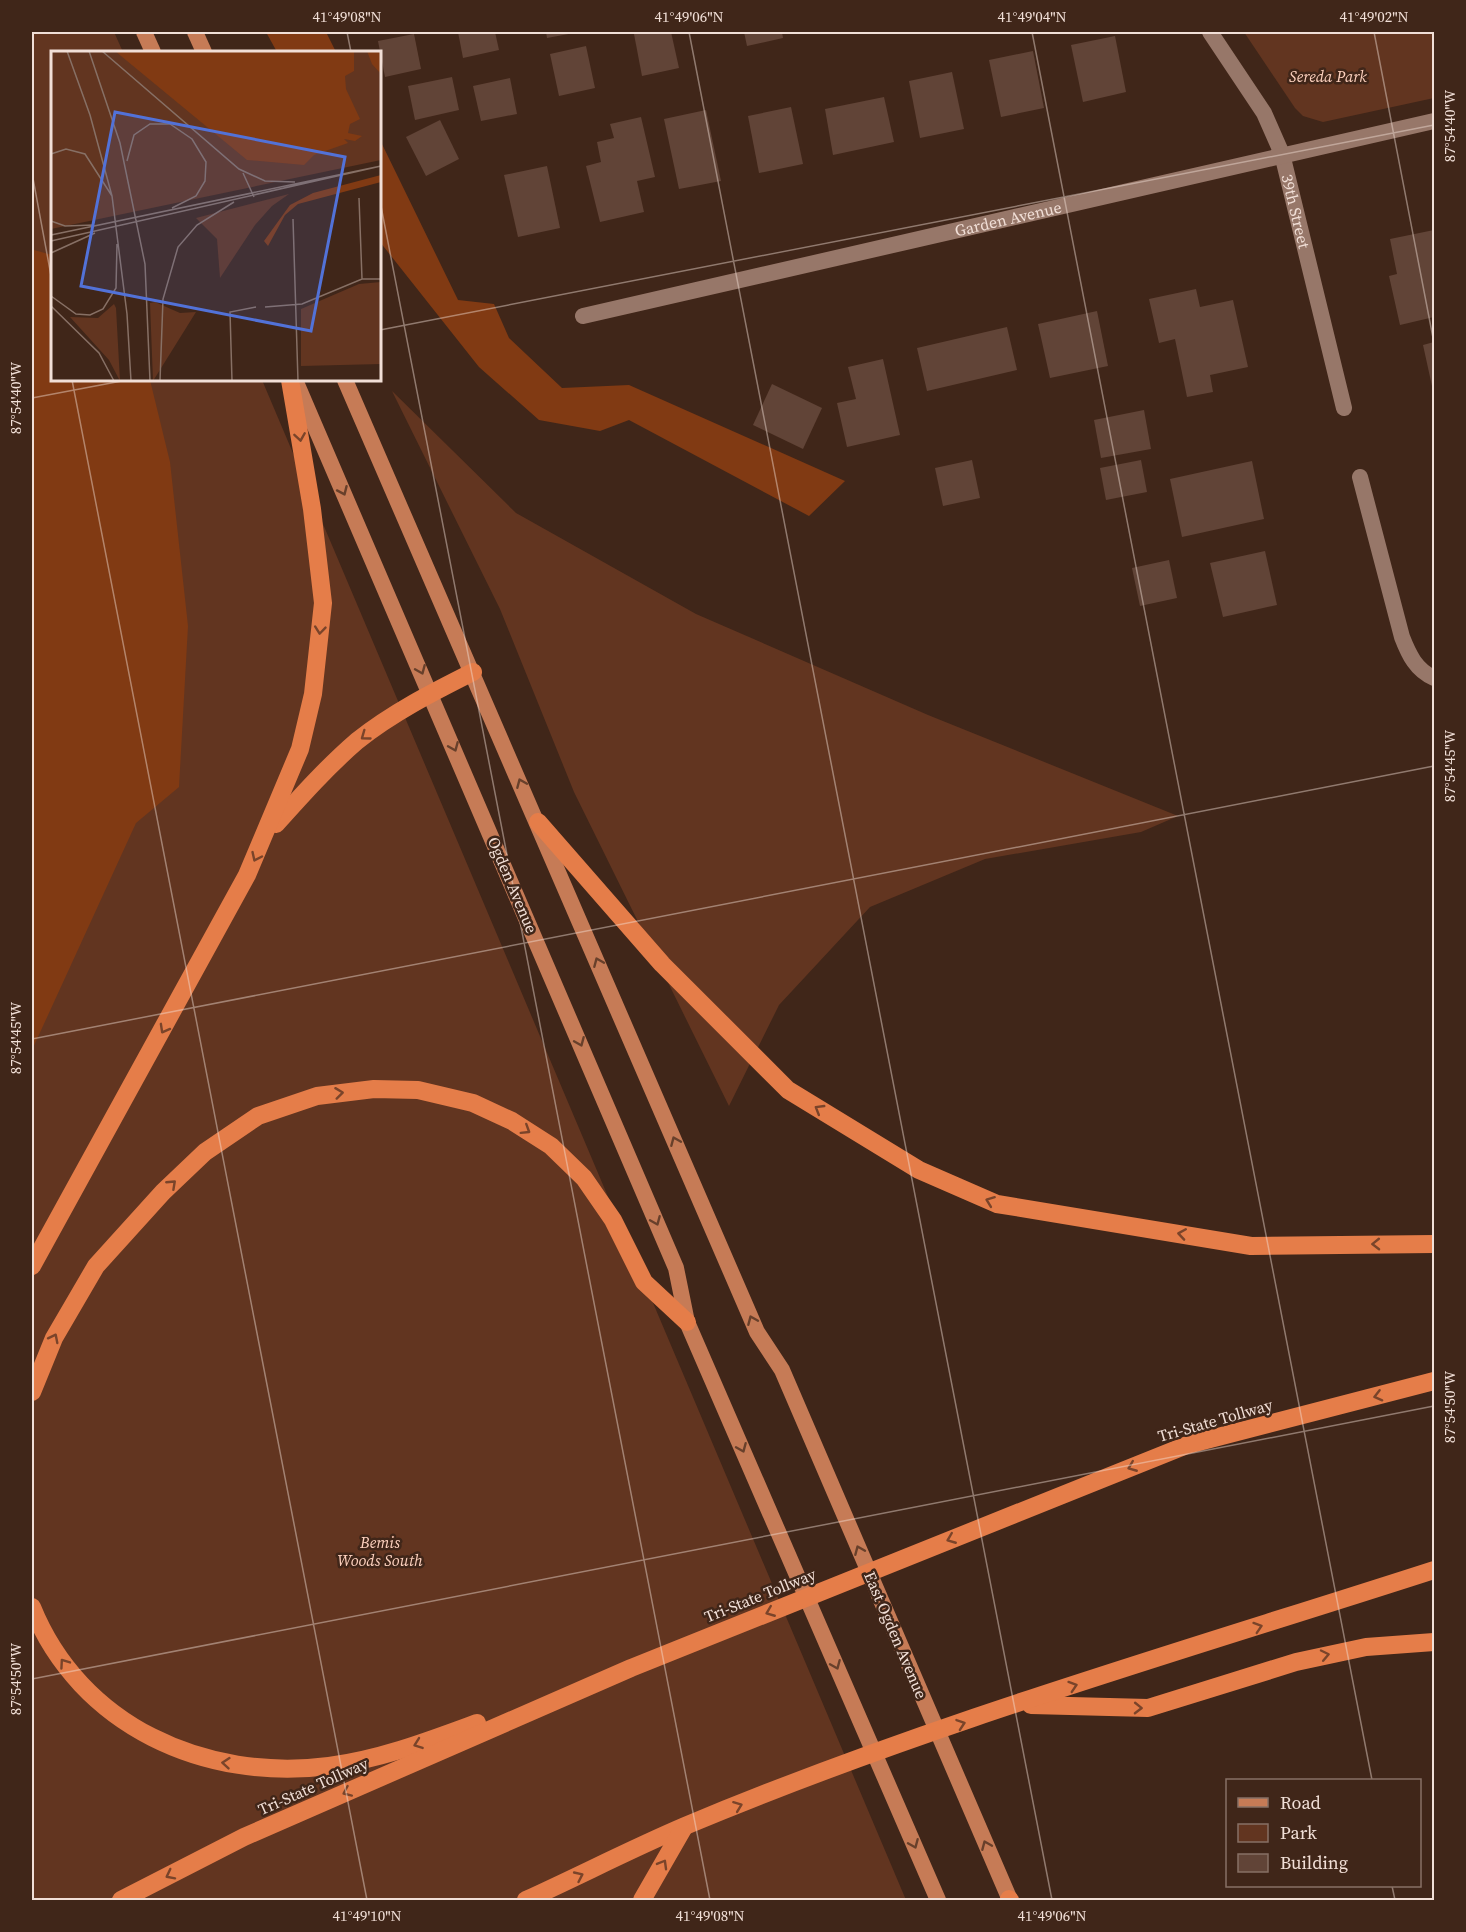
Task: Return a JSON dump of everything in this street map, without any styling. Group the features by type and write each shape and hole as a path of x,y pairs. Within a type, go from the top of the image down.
{"highway":[{"path":"32,1266 195,973 266,834 300,749 313,694 323,603 312,509 290,381"},
{"path":"266,834 313,782 360,740 431,693 473,672"},
{"path":"538,822 662,964 788,1090 919,1170 997,1204 1251,1246 1434,1244"},
{"path":"32,1392 54,1338 96,1266 163,1192 206,1152 258,1116 317,1096 374,1089 418,1090 473,1103 512,1121 551,1146 584,1178 613,1220 644,1282 687,1322"},
{"name":"Tri-State Tollway","path":"121,1900 244,1837 631,1668 1186,1445 1434,1381"},
{"path":"526,1900 684,1827 839,1767 1017,1704 1434,1570"},
{"path":"32,1607 40,1629 73,1676 114,1714 157,1742 214,1762 278,1767 328,1766 394,1753 631,1668"},
{"path":"1017,1704 1148,1708 1296,1662 1366,1647 1434,1642"},
{"path":"642,1900 684,1827"}],"main road":[{"path":"144,32 153,51"},
{"path":"195,32 204,51"},
{"name":"Ogden Avenue","path":"295,381 676,1268 687,1322 938,1900"},
{"path":"345,381 538,822"},
{"name":"East Ogden Avenue","path":"538,822 757,1332 782,1370 1010,1900"}],"street":[{"name":"39th Street","path":"1210,32 1264,113 1282,154 1344,408"},
{"name":"Garden Avenue","path":"583,316 1434,121"},
{"path":"1360,477 1402,637 1410,657 1429,676"}],"green space":[{"name":"Bemis Woods South","path":"32,32 114,32 123,51 51,51 51,381 262,381 906,1900 32,1900"},
{"name":"Sereda Park","path":"1244,32 1434,32 1434,98 1323,122 1303,116 1295,108"},
{"path":"392,391 516,513 696,614 928,715 1178,816 1141,832 985,859 870,907 779,1005 729,1106 574,792 500,609"}],"shaded area":[{"path":"266,32 326,32 336,51 276,51"},
{"path":"381,142 458,300 494,304 509,338 562,388 629,385 845,481 809,516 629,420 600,431 539,420 479,367 381,243"},
{"path":"32,244 34,250 51,255 51,381 150,381 170,462 188,626 179,787 136,823 32,1050"}],"building":[{"path":"458,32 495,32 499,50 463,58"},
{"path":"546,32 574,32 574,33 547,38"},
{"path":"671,32 679,68 642,76 634,34"},
{"path":"744,32 782,32 783,38 747,46"},
{"path":"414,34 421,69 385,77 378,41"},
{"path":"1115,36 1126,92 1083,102 1071,45"},
{"path":"586,46 595,88 559,96 550,54"},
{"path":"1033,51 1044,108 1001,117 989,60"},
{"path":"952,72 964,129 920,138 909,81"},
{"path":"452,77 459,110 415,120 408,86"},
{"path":"510,78 517,114 481,121 473,86"},
{"path":"884,97 894,142 833,155 825,109"},
{"path":"791,107 803,164 759,173 748,116"},
{"path":"706,110 721,181 679,189 664,119"},
{"path":"641,117 655,177 637,181 644,212 600,222 586,166 601,162 597,142 614,138 610,124"},
{"path":"440,120 459,159 426,176 406,137"},
{"path":"547,166 560,228 518,237 504,175"},
{"path":"1434,230 1434,317 1400,325 1389,276 1397,274 1390,239"},
{"path":"1196,289 1200,307 1233,300 1248,367 1210,375 1213,392 1187,397 1175,339 1159,343 1149,299"},
{"path":"1097,311 1108,366 1050,378 1038,324"},
{"path":"1007,327 1017,370 927,391 917,348"},
{"path":"1434,342 1434,385 1432,386 1423,345"},
{"path":"883,359 900,435 847,447 837,403 856,399 848,367"},
{"path":"772,384 822,408 803,449 753,425"},
{"path":"1144,410 1151,449 1101,458 1094,420"},
{"path":"972,460 980,498 943,506 935,468"},
{"path":"1141,460 1147,492 1106,500 1100,468"},
{"path":"1252,461 1264,519 1182,537 1170,479"},
{"path":"1265,551 1277,605 1223,617 1210,563"},
{"path":"1169,560 1177,598 1140,606 1132,568"}]}
